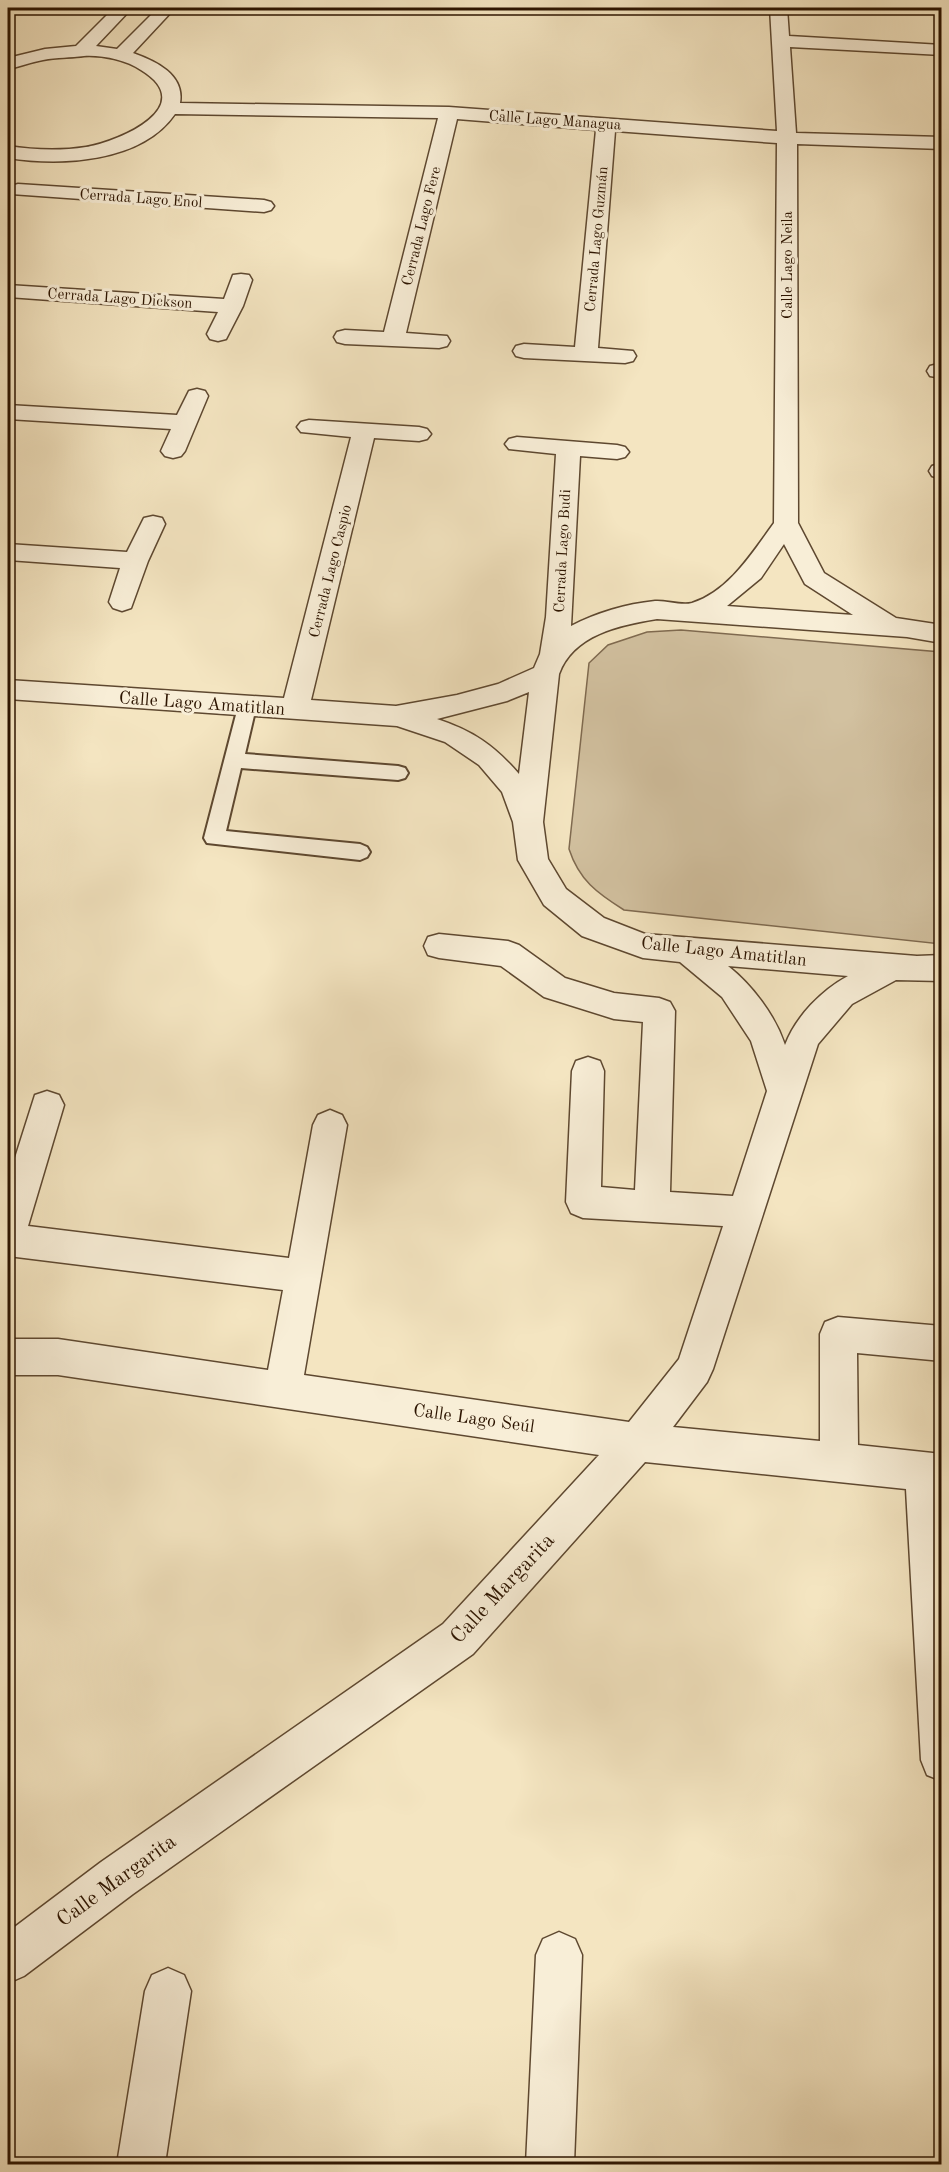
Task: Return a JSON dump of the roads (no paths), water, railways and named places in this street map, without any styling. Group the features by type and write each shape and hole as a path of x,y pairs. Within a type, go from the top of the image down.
{"street":[{"path":"103,8 123,8"},
{"path":"80,52 123,8"},
{"path":"120,56 167,8"},
{"name":"Calle Lago Neila","path":"778,8 788,138 786,523"},
{"path":"782,41 942,50"},
{"path":"8,64 37,56 80,52 120,56 152,68 163,76 170,85 172,95 169,108 153,126 122,143 81,153 38,156 8,152"},
{"name":"Calle Lago Managua","path":"169,108 449,113 788,138 942,143"},
{"name":"Cerrada Lago Fere","path":"393,339 449,113"},
{"name":"Cerrada Lago Guzmán","path":"586,354 606,123"},
{"path":"13,195 38,156"},
{"name":"Cerrada Lago Enol","path":"13,195 267,198 260,226"},
{"path":"218,334 232,306 241,280"},
{"name":"Cerrada Lago Dickson","path":"8,291 232,306"},
{"path":"345,337 438,341"},
{"path":"524,351 625,356"},
{"path":"173,451 197,396"},
{"path":"8,412 186,423"},
{"path":"309,427 419,434"},
{"name":"Cerrada Lago Caspio","path":"295,710 364,431"},
{"path":"517,444 617,452"},
{"name":"Cerrada Lago Budi","path":"549,664 559,617 568,449"},
{"path":"694,613 725,596 752,572 786,523 814,578 890,626"},
{"path":"122,602 135,561 153,524"},
{"path":"8,552 135,561"},
{"path":"396,716 457,705 507,691 549,664 586,629 619,615 657,610 890,626 942,634"},
{"name":"Calle Lago Amatitlan","path":"549,664 528,822 533,860 555,897 593,927 643,946 892,967 942,968"},
{"name":"Calle Lago Amatitlan","path":"8,688 396,716"},
{"path":"396,716 455,735 489,758 514,788 528,822"},
{"path":"439,946 508,954 555,988 615,1006 660,1011 652,1206"},
{"path":"687,949 733,988 766,1036 784,1091"},
{"name":"Calle Margarita","path":"8,1960 117,1878 458,1639 637,1442 694,1369 784,1091 804,1037 841,995 892,967"},
{"path":"588,1071 583,1202 745,1212"},
{"path":"47,1105 8,1238 304,1276"},
{"path":"283,1390 330,1125"},
{"path":"839,1463 838,1334 942,1344"},
{"name":"Calle Lago Seúl","path":"8,1357 58,1357 637,1442 933,1472"},
{"path":"933,1472 942,1760"},
{"path":"550,2164 559,1955"},
{"path":"141,2164 168,1990"}],"lane":[{"path":"247,706 236,760 214,838 360,852"},
{"path":"236,760 398,773"}]}
